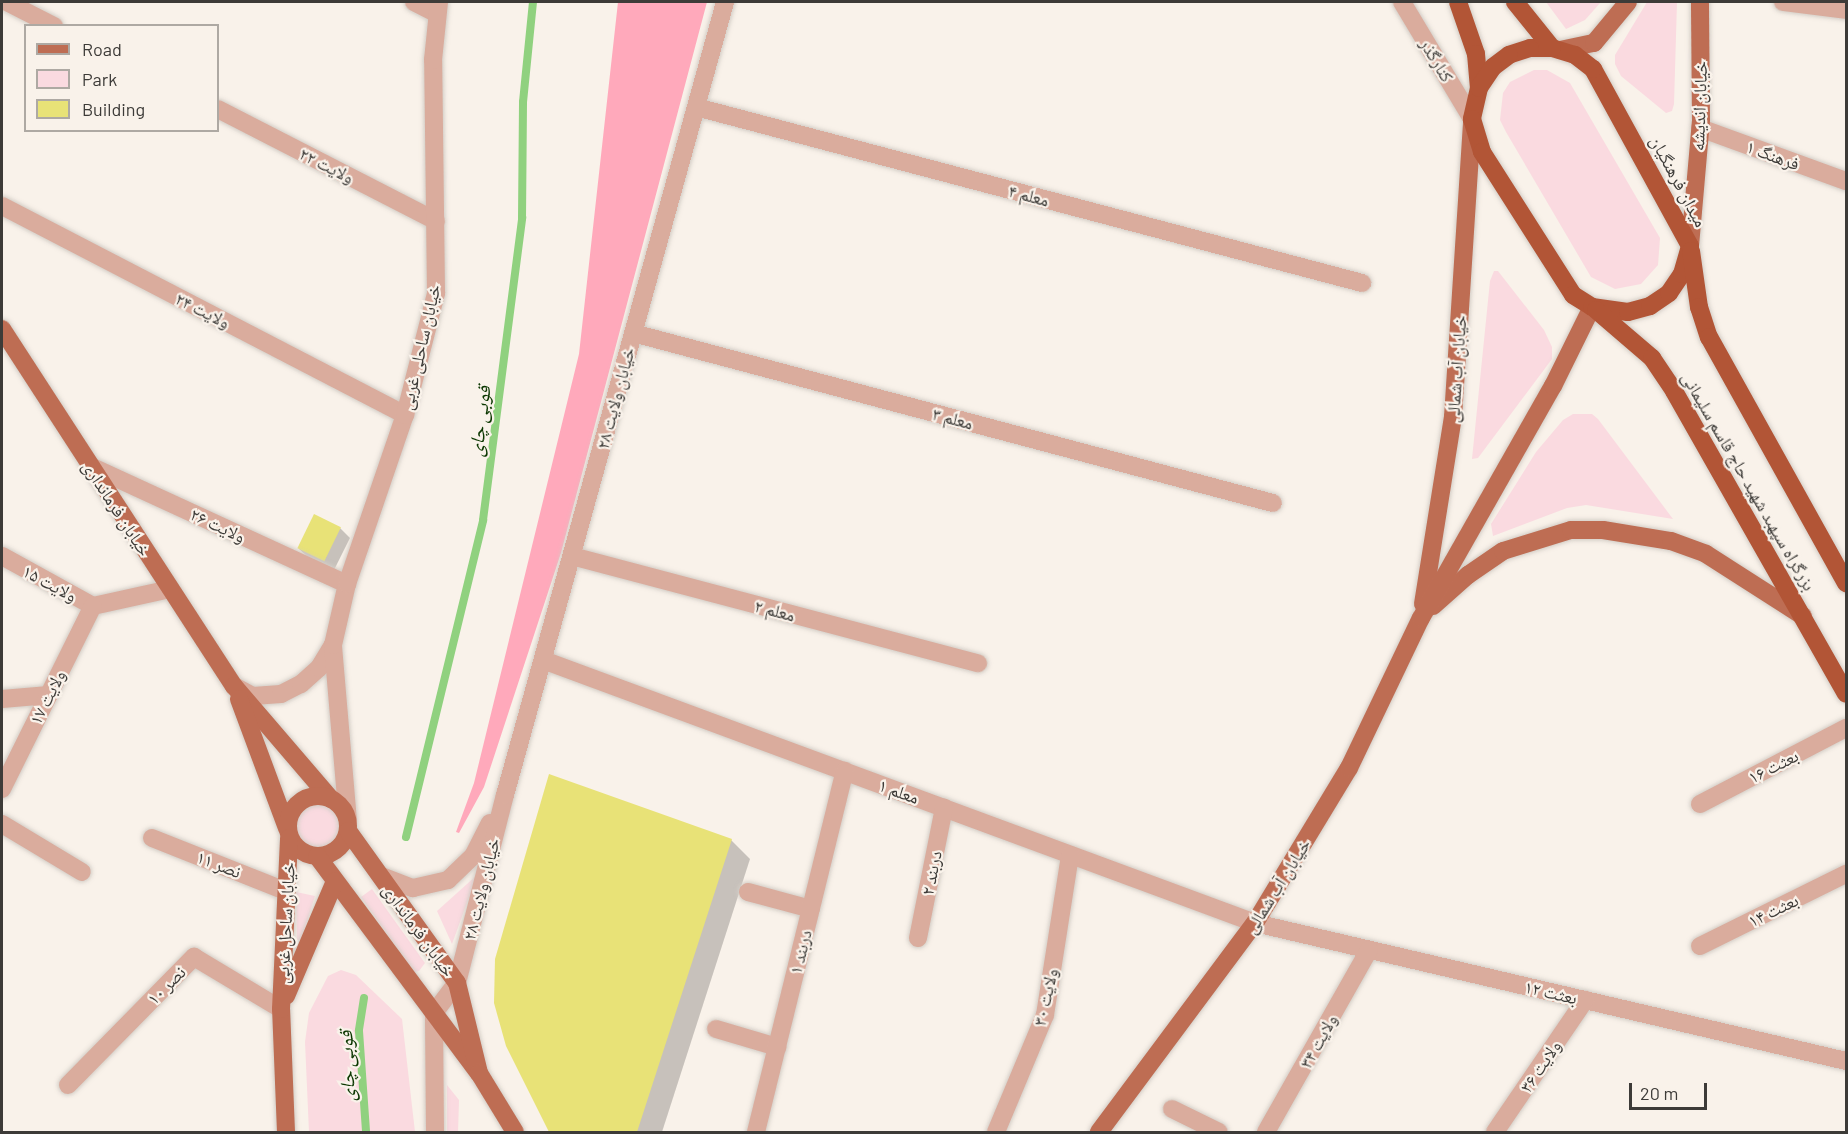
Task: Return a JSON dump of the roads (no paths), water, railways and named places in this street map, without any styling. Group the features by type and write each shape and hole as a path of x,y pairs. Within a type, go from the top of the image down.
{"highway":[{"path":"1458,2 1473,38 1479,88 1472,119 1482,152 1573,295 1592,307"},
{"path":"1515,2 1556,49"},
{"path":"1479,88 1493,67 1509,55 1530,48 1556,49"},
{"name":"میدان فرهنگیان","path":"1556,49 1575,55 1593,69 1607,89 1690,246 1688,260 1676,284 1650,306 1628,312 1592,307"},
{"name":"بزرگراه سپهبد شهید حاج قاسم سلیمانی","path":"1690,246 1699,307 1708,337 1846,583"},
{"name":"بزرگراه سپهبد شهید حاج قاسم سلیمانی","path":"1592,307 1652,358 1702,436 1846,694"}],"main road":[{"path":"1556,49 1594,43 1628,2"},
{"name":"خیابان اندیشه","path":"1690,246 1700,128 1700,2"},
{"name":"خیابان آب شمالی","path":"1421,618 1453,417 1472,119"},
{"name":"خیابان آب شمالی","path":"1099,1132 1255,923 1349,768 1421,618 1553,386 1592,307"},
{"name":"خیابان فرمانداری","path":"3,333 234,686 331,799"},
{"path":"1421,618 1468,575 1503,551 1534,538 1571,531 1603,530 1671,541 1706,554 1803,616"},
{"name":"خیابان فرمانداری","path":"234,686 288,833"},
{"path":"322,796 339,804 348,826 340,847 317,856 300,851 288,833 291,811 304,799 322,796"},
{"name":"خیابان فرمانداری","path":"348,826 457,983 479,1073"},
{"name":"خیابان ساحل غربی","path":"286,1132 280,1009 288,833"},
{"name":"خیابان فرمانداری","path":"317,856 479,1073 515,1132"},
{"name":"خیابان ساحل غربی","path":"280,1009 335,881"}],"street":[{"path":"7,2 50,24"},
{"path":"414,2 437,7"},
{"name":"خیابان ولایت ۲۸","path":"457,983 505,795 725,2"},
{"name":"کنارگذر","path":"1402,2 1472,119"},
{"path":"1783,2 1846,10"},
{"name":"خیابان ساحلی غربی","path":"348,826 333,645 347,584 405,415 436,293 433,60 437,7"},
{"name":"معلم ۴","path":"696,106 1362,283"},
{"name":"ولایت ۲۲","path":"219,110 436,221"},
{"name":"فرهنگ ۱","path":"1700,128 1846,182"},
{"name":"ولایت ۲۴","path":"2,206 405,415"},
{"name":"معلم ۳","path":"633,333 1273,503"},
{"name":"ولایت ۲۶","path":"90,466 347,584"},
{"name":"ولایت ۱۵","path":"2,556 93,606 170,589"},
{"name":"معلم ۲","path":"572,556 978,663"},
{"name":"ولایت ۱۷","path":"2,789 93,606"},
{"name":"خیابان ساحلی غربی","path":"234,686 253,696 281,694 301,684 319,668 333,645"},
{"name":"معلم ۱","path":"543,660 1255,923"},
{"path":"2,699 49,695"},
{"name":"بعثت ۱۶","path":"1700,804 1846,728"},
{"name":"دربند ۱","path":"756,1132 845,771"},
{"name":"خیابان ولایت ۲۸","path":"381,876 413,888 448,880 473,856 505,795"},
{"name":"دربند ۲","path":"918,938 944,808"},
{"path":"2,824 82,872"},
{"name":"نصر ۱۱","path":"152,838 286,891"},
{"name":"ولایت ۳۰","path":"996,1132 1045,1015 1070,855"},
{"name":"بعثت ۱۴","path":"1700,946 1846,874"},
{"path":"748,892 811,909"},
{"name":"بعثت ۱۲","path":"1255,923 1846,1061"},
{"name":"ولایت ۳۴","path":"1266,1132 1369,950"},
{"name":"نصر ۱۰","path":"68,1085 194,957 280,1009"},
{"path":"435,1132 434,1013 457,983"},
{"name":"ولایت ۳۶","path":"1497,1132 1586,1000"},
{"path":"716,1029 777,1047"},
{"path":"1172,1109 1219,1132"}],"waterway":[{"name":"قوبی چای","path":"406,837 483,520 522,218 523,102 533,2"},
{"name":"قوبی چای","path":"364,998 359,1031 366,1132"}]}
